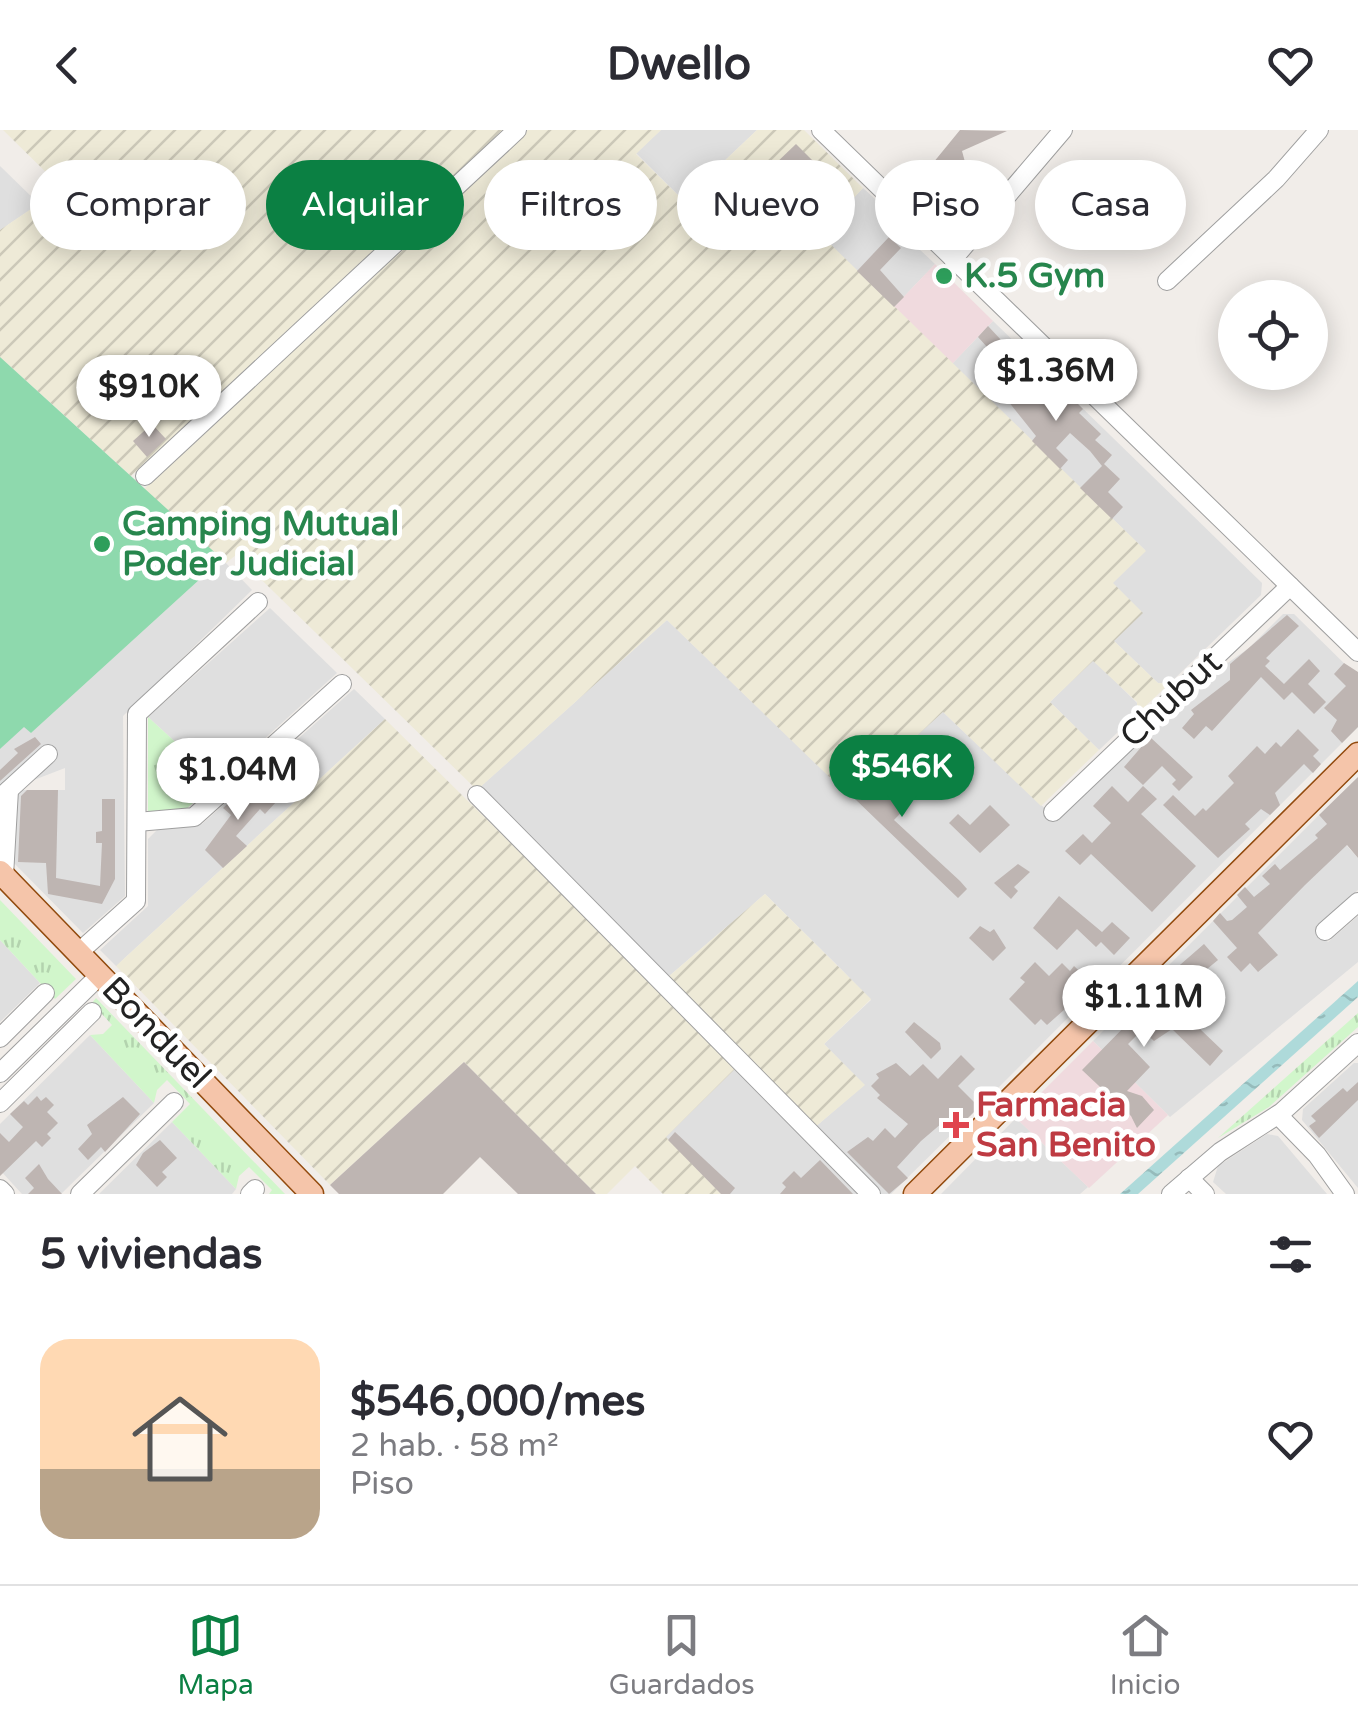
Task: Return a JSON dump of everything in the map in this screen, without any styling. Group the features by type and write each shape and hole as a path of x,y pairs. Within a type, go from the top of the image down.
{"main road":[{"path":"916,1194 1358,754"},
{"name":"Bonduel","path":"2,874 312,1194"}],"street":[{"path":"145,476 516,130"},
{"path":"821,130 1358,652"},
{"path":"953,259 1062,130"},
{"path":"1167,281 1276,179 1320,130"},
{"name":"Chubut","path":"1053,812 1290,586"},
{"path":"78,953 136,901 137,714 258,602"},
{"path":"136,822 194,817 342,684"},
{"path":"2,874 5,794 48,754"},
{"path":"478,795 872,1194"},
{"path":"1325,930 1358,902"},
{"path":"0,1073 100,975"},
{"path":"0,1038 46,993"},
{"path":"0,1103 92,1012"},
{"path":"1171,1194 1278,1115 1358,1043"},
{"path":"80,1194 174,1102"},
{"path":"1278,1115 1318,1155 1345,1194"},
{"path":"1189,1178 1205,1194"}],"shaded area":[{"path":"3,130 508,130 464,170 464,160 266,160 266,250 377,250 131,476 0,357 0,230 30,210 30,250 246,250 246,160 34,160"},
{"path":"528,130 661,130 636,154 642,160 496,160"},
{"path":"661,130 757,130 725,160 677,160 677,194 657,174 657,160 643,160 636,153"},
{"path":"757,130 804,130 835,160 725,160"},
{"path":"0,166 30,195 30,210 0,230"},
{"path":"484,171 484,250 657,250 657,175 677,194 677,250 836,250 1146,551 1113,583 1143,613 1114,641 1158,683 1169,684 1137,714 1137,702 1093,661 1050,702 1099,750 1041,806 943,712 850,797 667,620 477,790 236,555 226,563 144,489 400,250 464,250 464,190"},
{"path":"855,180 863,188 855,197"},
{"path":"863,188 875,199 875,250 920,250 935,264 894,307 835,250 855,250 855,196"},
{"path":"935,264 993,321 952,364 894,307"},
{"path":"993,321 1262,583 1261,595 1169,684 1158,683 1114,641 1112,583 1145,550 952,364"},
{"path":"222,559 252,590 123,716 125,896 83,933 12,861 13,790 65,790 65,768 0,793 0,749 24,726 31,733"},
{"path":"270,608 337,673 218,781 148,717"},
{"path":"1283,614 1294,614 1358,677 1358,727 970,1116 941,1099 964,1122 891,1194 877,1194 814,1128 864,1085 824,1044 871,1000 841,969 765,894 668,977 480,787 667,620 850,796 943,712 1055,818 1131,744 1137,749 1212,674 1249,648"},
{"path":"1094,660 1137,703 1137,714 1099,750 1050,702"},
{"path":"354,689 385,719 116,966 100,950 148,906 148,839 159,828 202,824"},
{"path":"385,719 737,1067 666,1137 721,1194 663,1194 635,1166 607,1194 596,1194 464,1062 330,1185 116,966"},
{"path":"1319,815 1358,858 1358,890 1315,928 1328,942 1358,916 1358,962 1170,1117 1093,1041"},
{"path":"765,894 871,999 824,1044 865,1085 814,1128 668,977"},
{"path":"0,940 40,983 0,1022"},
{"path":"90,1035 154,1103 61,1194 22,1194 0,1170 0,1124"},
{"path":"1093,1041 1168,1115 1089,1188 1016,1118"},
{"path":"1358,1063 1358,1188 1302,1120 1303,1109"},
{"path":"737,1067 862,1194 721,1194 666,1137"},
{"path":"1016,1118 1088,1187 1080,1194 941,1194"},
{"path":"172,1122 236,1189 232,1194 99,1194"},
{"path":"1267,1134 1278,1136 1327,1194 1226,1194 1213,1182 1218,1166"}],"green space":[{"name":"Camping Mutual Poder Judicial","path":"0,357 222,559 31,733 24,727 0,749"},
{"path":"148,717 218,781 185,810 148,814"},
{"path":"0,900 76,979 55,999 0,940"},
{"path":"96,998 285,1194 269,1194 272,1190 249,1167 239,1176 236,1189 172,1122 190,1104 167,1080 157,1090 154,1103 90,1035 103,1034 112,1025 92,1003"},
{"path":"1358,1013 1358,1027 1269,1107 1218,1138"}],"water":[{"path":"1358,981 1358,997 1138,1194 1120,1194"}],"building":[{"path":"960,130 1007,131 962,151 964,160 935,160"},
{"path":"796,144 812,160 779,160"},
{"path":"877,250 899,250 880,270 904,297 894,307 857,271"},
{"path":"988,326 1046,388 1040,394 1059,413 1072,398 1083,409 1079,413 1101,434 1095,440 1112,455 1104,464 1120,479 1108,492 1123,507 1112,519 1080,488 1102,466 1090,451 1070,433 1056,448 1068,460 1060,469 1032,441 1036,436 1008,401 1022,386 978,337"},
{"path":"152,424 166,439 147,457 133,441"},
{"path":"1287,615 1299,626 1266,658 1270,661 1265,666 1284,684 1309,659 1320,671 1308,684 1326,702 1314,714 1292,692 1284,700 1261,677 1212,731 1206,726 1194,739 1182,728 1194,714 1191,710 1230,680 1230,664"},
{"path":"1344,663 1358,672 1358,727 1342,743 1331,731 1337,720 1324,708 1346,686 1334,674"},
{"path":"1298,729 1319,750 1313,756 1321,764 1313,773 1304,764 1275,793 1280,805 1270,815 1261,809 1245,824 1250,829 1218,858 1163,805 1173,795 1195,816 1203,808 1206,811 1234,783 1228,776 1257,746 1265,754 1276,742 1281,747"},
{"path":"35,737 41,744 0,781 0,770 18,753 14,749"},
{"path":"1150,737 1193,777 1179,791 1172,784 1176,780 1162,766 1143,785 1124,767"},
{"path":"225,740 235,754 211,774 199,762"},
{"path":"886,764 921,792 894,820 967,889 958,898 854,798"},
{"path":"1358,777 1358,858 1347,845 1305,885 1258,933 1278,955 1258,972 1250,963 1241,972 1227,957 1237,948 1213,921 1220,913 1227,921 1232,920 1247,907 1237,895 1245,887 1254,897 1270,884 1262,876 1275,864 1280,870 1318,838 1315,835 1327,824 1319,815"},
{"path":"259,784 277,801 265,814 260,809 236,836 247,846 223,868 205,850 231,815 223,808 247,786 253,791"},
{"path":"1112,786 1128,802 1143,786 1157,799 1141,814 1196,866 1152,912 1091,854 1080,865 1065,851 1083,834 1092,843 1111,823 1093,806"},
{"path":"27,790 58,790 56,878 100,886 102,843 96,843 96,832 102,831 102,799 115,799 115,879 102,904 48,894 46,863 18,862 21,796"},
{"path":"990,805 1010,825 980,853 949,823 958,814 970,825"},
{"path":"1018,864 1030,872 1014,887 1018,891 1011,899 994,883"},
{"path":"1059,896 1102,932 1112,922 1130,938 1114,955 1101,942 1096,947 1077,929 1057,950 1033,928"},
{"path":"980,926 990,932 994,929 1006,948 993,961 969,938"},
{"path":"1204,944 1218,960 1207,969 1218,982 1199,1000 1173,971"},
{"path":"1035,962 1049,976 1062,963 1070,971 1074,966 1097,988 1087,998 1082,994 1047,1025 1041,1019 1035,1025 1009,999 1025,982 1020,978"},
{"path":"1156,987 1223,1051 1210,1066 1172,1029 1154,1041 1142,1030 1128,1044 1150,1067 1127,1091 1142,1096 1154,1110 1137,1128 1131,1116 1082,1070 1132,1019 1127,1006 1145,988 1150,993"},
{"path":"914,1022 940,1043 941,1049 931,1059 905,1032"},
{"path":"961,1055 975,1069 958,1086 979,1107 953,1133 942,1123 921,1141 897,1167 908,1178 889,1194 847,1152 868,1137 873,1141 885,1128 895,1138 908,1124 877,1098 880,1095 871,1086 879,1078 876,1074 896,1063 910,1076 923,1064 938,1079"},
{"path":"464,1062 596,1194 518,1194 480,1157 443,1194 339,1194 330,1185"},
{"path":"1358,1082 1358,1100 1319,1138 1309,1126 1316,1121 1311,1116 1343,1088 1347,1092"},
{"path":"37,1096 41,1101 46,1097 54,1105 47,1112 58,1123 47,1134 51,1138 42,1147 36,1141 0,1176 0,1133 9,1142 23,1127 10,1114 24,1101 28,1105"},
{"path":"123,1097 140,1114 105,1152 101,1147 88,1160 78,1149 92,1134 87,1125"},
{"path":"675,1132 735,1188 730,1194 721,1194 668,1140"},
{"path":"160,1140 177,1158 162,1172 167,1177 157,1187 136,1165 143,1153"},
{"path":"820,1160 853,1194 780,1194 786,1187 782,1183 794,1171 801,1178"},
{"path":"39,1164 62,1194 28,1194 34,1188 25,1178"}],"place":[{"name":"K.5 Gym","path":"944,276"},
{"name":"Camping Mutual Poder Judicial","path":"102,544"},
{"name":"Farmacia San Benito","path":"956,1125"}]}
